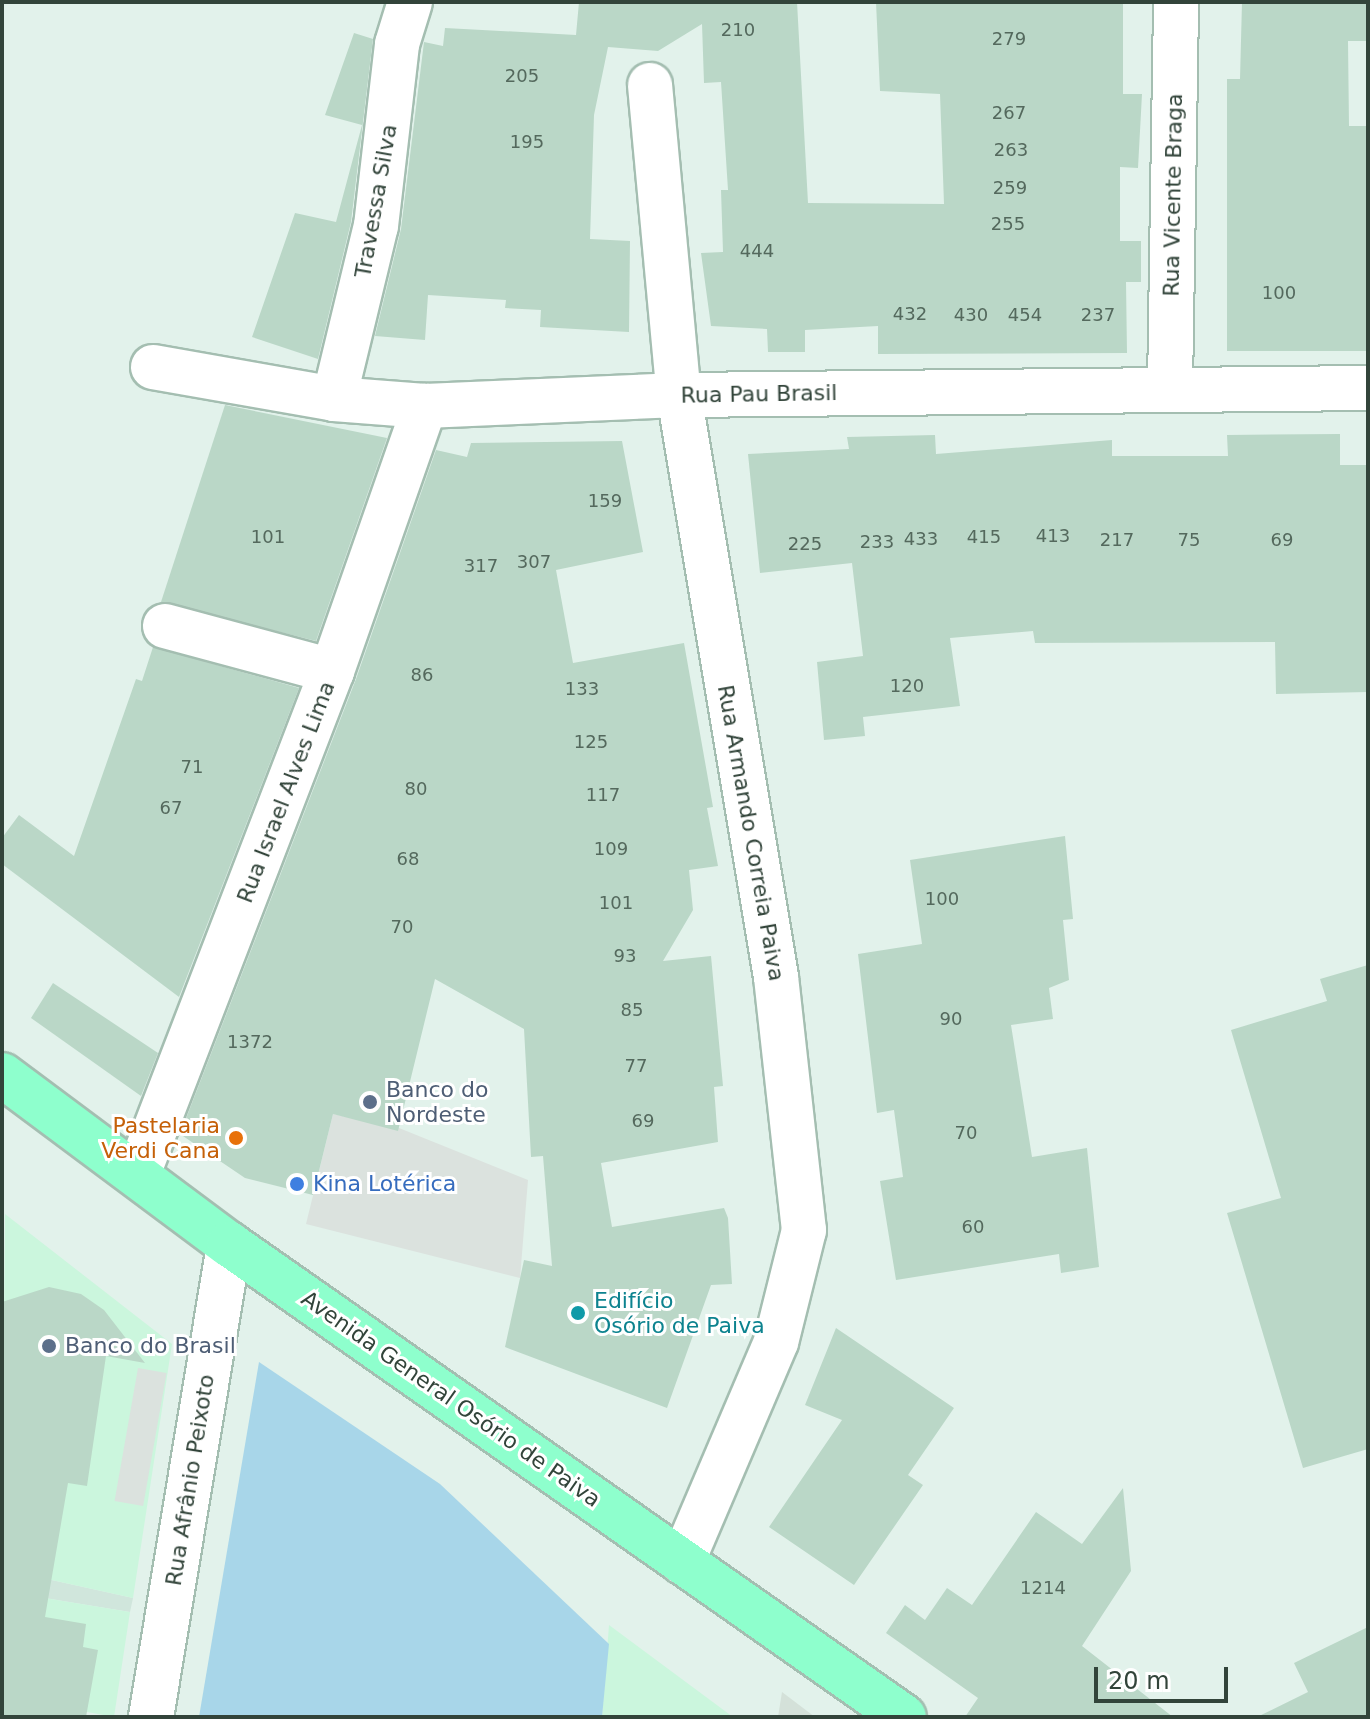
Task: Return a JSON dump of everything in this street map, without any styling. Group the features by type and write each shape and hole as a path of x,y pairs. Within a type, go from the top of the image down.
{"main road":[{"name":"Avenida General Osório de Paiva","path":"2,1075 229,1244 904,1717"}],"street":[{"name":"Travessa Silva","path":"334,399 376,226 397,44 410,2"},
{"name":"Rua Vicente Braga","path":"1170,388 1176,2"},
{"name":"Rua Armando Correia Paiva","path":"650,85 679,395 776,977 804,1230 776,1342 682,1562"},
{"name":"Rua Pau Brasil","path":"153,367 334,399 425,406 679,395 1368,388"},
{"name":"Rua Israel Alves Lima","path":"138,1174 332,671 425,406"},
{"path":"165,626 332,671"},
{"name":"Rua Afrânio Peixoto","path":"151,1717 229,1244"}],"shaded area":[{"path":"333,1114 399,1128 528,1180 520,1278 306,1224"},
{"path":"5,1214 172,1344 133,1598 2,1569"},
{"path":"259,1362 440,1484 609,1644 602,1717 199,1717"},
{"path":"138,1368 167,1373 143,1506 115,1501"},
{"path":"2,1569 133,1598 130,1612 2,1591"},
{"path":"2,1591 130,1612 114,1717 2,1696"},
{"path":"609,1625 733,1717 602,1717"},
{"path":"782,1692 815,1717 778,1717"}],"building":[{"path":"579,2 797,2 808,203 944,204 940,94 880,91 876,2 1123,2 1123,94 1142,94 1138,168 1120,167 1120,241 1141,241 1141,282 1126,282 1127,353 878,354 878,326 805,330 805,352 768,352 767,329 711,326 701,253 723,252 721,190 728,190 721,82 704,83 702,24 658,51 608,47 594,115 590,239 630,241 629,332 540,327 541,310 505,308 506,300 428,295 425,340 375,336 401,229 424,42 443,46 445,28 576,35"},
{"path":"1242,2 1368,2 1368,41 1348,41 1349,126 1368,126 1368,351 1227,351 1227,79 1240,79"},
{"path":"354,33 373,39 351,222 318,359 252,337 295,213 336,222 362,125 325,115"},
{"path":"225,405 387,438 316,641 161,602"},
{"path":"1340,434 1340,465 1368,465 1368,692 1276,694 1275,642 1035,643 1033,631 950,638 960,706 863,717 865,736 824,740 817,662 863,656 852,563 760,573 748,454 849,449 847,437 935,435 936,454 1112,440 1112,456 1228,456 1227,435"},
{"path":"622,441 643,552 556,570 573,663 684,643 713,807 707,808 718,866 689,870 693,910 663,961 711,956 723,1086 714,1087 718,1142 601,1163 612,1227 724,1208 728,1218 732,1284 711,1285 667,1408 505,1347 524,1260 552,1266 543,1156 531,1157 524,1029 435,979 398,1131 333,1114 313,1195 245,1178 180,1134 356,679 436,450 467,457 471,443"},
{"path":"153,647 299,688 179,997 2,864 2,838 19,815 74,856 136,679 142,681"},
{"path":"1065,836 1073,919 1063,920 1069,980 1049,988 1053,1019 1011,1025 1032,1157 1087,1148 1099,1267 1061,1273 1059,1254 896,1280 880,1181 903,1177 894,1110 877,1113 858,954 922,944 910,860"},
{"path":"1368,965 1368,1449 1303,1468 1227,1213 1281,1198 1231,1030 1327,1001 1320,979"},
{"path":"53,983 158,1053 141,1096 31,1018"},
{"path":"49,1287 81,1294 104,1310 145,1363 106,1356 87,1486 68,1483 45,1617 86,1624 83,1647 98,1650 86,1717 2,1717 2,1302"},
{"path":"836,1328 954,1408 908,1475 923,1485 854,1585 769,1527 842,1420 805,1405"},
{"path":"1123,1488 1131,1571 1082,1646 1173,1717 965,1717 978,1698 886,1633 905,1605 925,1620 947,1588 972,1605 1036,1512 1082,1544"},
{"path":"1368,1627 1368,1717 1257,1717 1308,1692 1294,1663"}],"place":[{"name":"Banco do Nordeste","path":"370,1102"},
{"name":"Pastelaria Verdi Cana","path":"236,1138"},
{"name":"Kina Lotérica","path":"297,1184"},
{"name":"Edifício Osório de Paiva","path":"578,1313"},
{"name":"Banco do Brasil","path":"49,1346"}]}
